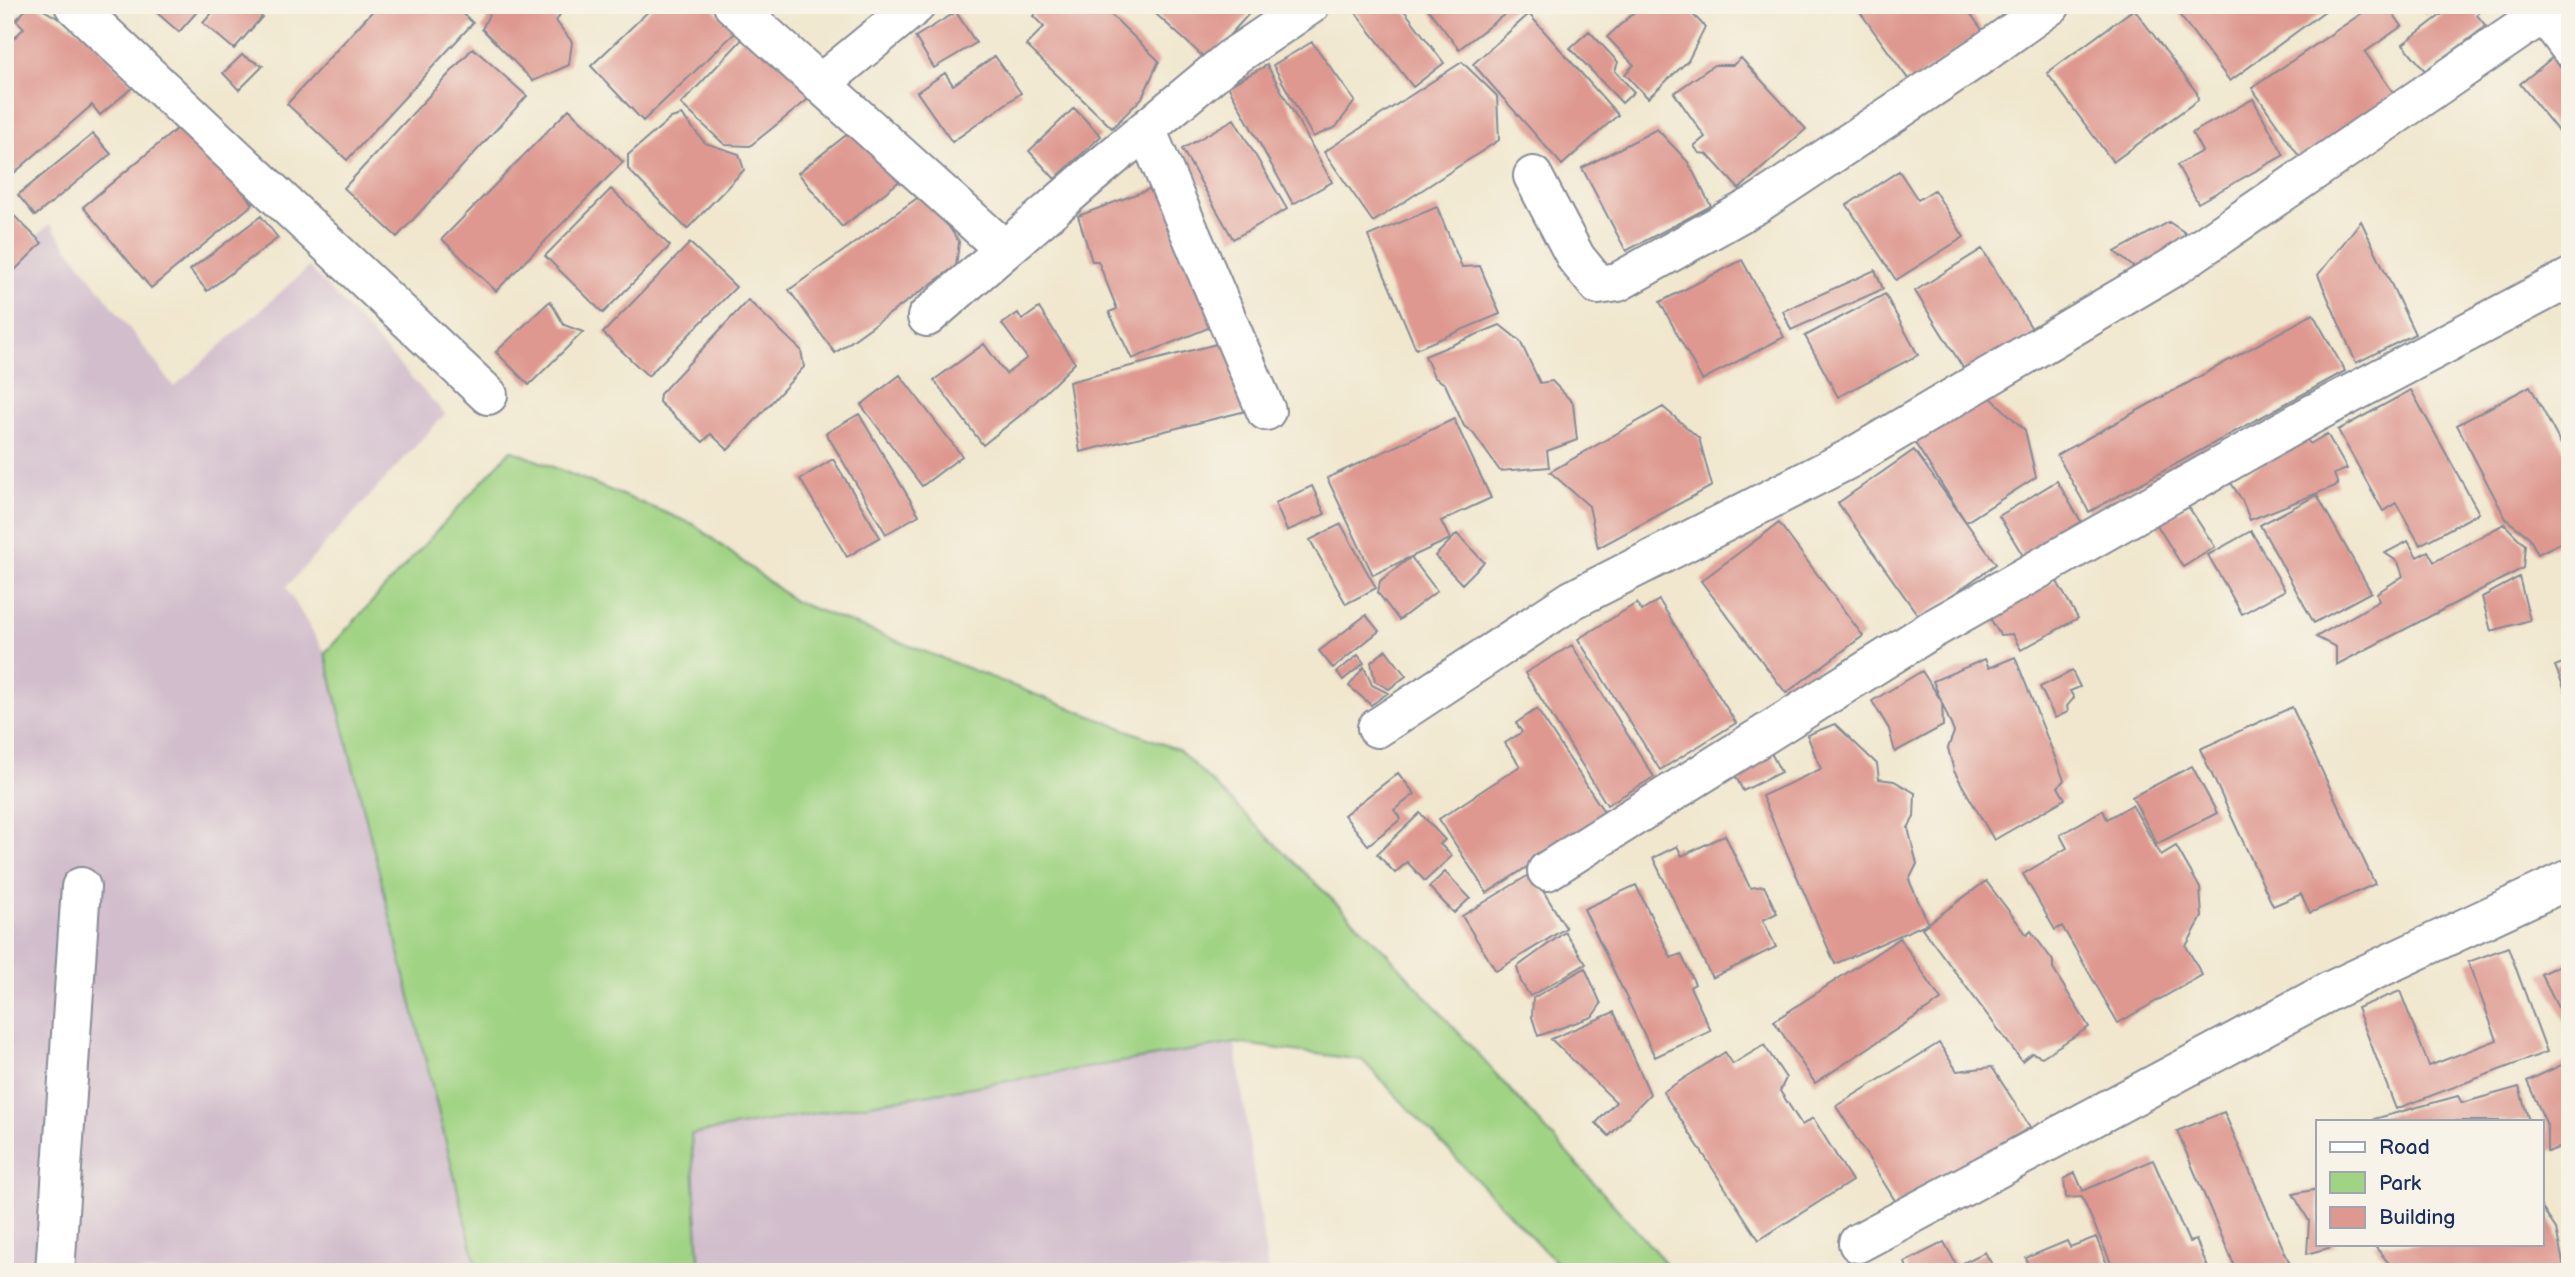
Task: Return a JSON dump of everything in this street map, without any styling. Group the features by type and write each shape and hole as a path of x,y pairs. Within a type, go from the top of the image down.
{"street":[{"path":"74,5 488,395"},
{"path":"733,5 1004,249"},
{"path":"820,84 916,5"},
{"path":"927,317 1229,60 1310,5"},
{"path":"1533,176 1576,258 1598,285 1618,282 1757,204 1981,55 2050,5"},
{"path":"1377,728 1572,600 1851,458 2175,265 2541,9 2570,48"},
{"path":"1146,129 1266,411"},
{"path":"1547,871 1931,630 2309,416 2570,278"},
{"path":"1858,1243 2330,991 2570,879"},
{"path":"55,1272 81,887"}],"shaded area":[{"path":"50,224 174,387 309,267 445,414 286,587 325,653 478,1272 5,1272 5,266"},
{"path":"1235,1043 1268,1272 700,1272 691,1134"}],"green space":[{"path":"511,450 693,524 794,601 1179,750 1386,952 1674,1272 1565,1272 1362,1060 1235,1043 691,1134 700,1272 478,1272 325,653"}],"building":[{"path":"30,5 35,5 90,37 134,86 100,115 92,105 5,181 5,48 24,28 16,20"},
{"path":"148,5 203,5 179,32"},
{"path":"219,5 249,5 262,17 234,49 203,23"},
{"path":"378,5 454,5 473,23 347,160 287,104"},
{"path":"497,5 566,5 556,21 572,42 569,65 533,81 482,29 490,12"},
{"path":"655,5 710,5 736,32 643,121 591,66"},
{"path":"1043,5 1101,5 1159,61 1142,98 1112,128 1026,45 1044,27 1033,16"},
{"path":"1146,5 1257,5 1207,60"},
{"path":"1350,5 1400,5 1444,63 1413,87"},
{"path":"1425,5 1517,5 1459,49"},
{"path":"1642,5 1684,5 1705,27 1688,61 1648,98 1625,74 1634,65 1607,37"},
{"path":"1713,5 1729,5 1720,13"},
{"path":"1855,5 1964,5 1983,31 1911,83"},
{"path":"2172,5 2333,5 2230,81"},
{"path":"2374,5 2387,5 2402,26 2365,52 2397,98 2303,162 2252,88"},
{"path":"2419,5 2437,5 2425,14"},
{"path":"2454,5 2484,5 2477,15 2486,26 2426,72 2403,44"},
{"path":"2134,9 2197,93 2198,100 2113,162 2047,73"},
{"path":"956,12 976,43 934,68 915,37"},
{"path":"766,14 816,93 750,146 725,145 681,104"},
{"path":"1529,14 1618,115 1562,165 1473,64"},
{"path":"1589,31 1618,62 1615,71 1634,92 1622,103 1570,48"},
{"path":"1312,42 1355,101 1336,127 1313,137 1273,65"},
{"path":"473,48 527,96 397,237 344,188"},
{"path":"242,55 263,66 239,90 223,73"},
{"path":"995,56 1021,93 952,142 917,92 945,73 953,85"},
{"path":"2553,57 2570,78 2570,146 2520,84"},
{"path":"1741,58 1806,129 1739,189 1707,154 1699,153 1694,146 1705,137 1674,93 1714,65 1733,65"},
{"path":"1462,62 1497,96 1499,140 1373,222 1324,152"},
{"path":"1267,65 1332,182 1293,204 1228,86"},
{"path":"2253,99 2284,155 2198,203 2177,165 2202,151 2192,133"},
{"path":"1074,108 1101,136 1055,179 1029,151"},
{"path":"569,109 623,162 496,291 442,239"},
{"path":"682,115 705,143 739,154 744,170 687,229 628,169 628,155 671,118"},
{"path":"868,118 911,172 842,227 798,173"},
{"path":"1234,119 1287,209 1233,239 1182,149"},
{"path":"185,122 253,204 151,288 83,207"},
{"path":"1657,129 1688,162 1711,206 1626,251 1582,168"},
{"path":"93,134 111,154 35,216 18,195"},
{"path":"1899,171 1918,200 1934,190 1964,237 1896,280 1847,205"},
{"path":"1168,182 1228,320 1132,359 1109,312 1117,309 1098,261 1092,261 1078,216"},
{"path":"611,189 670,246 603,313 545,256"},
{"path":"920,196 940,213 959,242 956,266 835,353 789,290"},
{"path":"5,207 42,243 5,280"},
{"path":"1437,207 1462,267 1480,266 1500,314 1416,349 1368,236"},
{"path":"261,216 278,238 207,291 190,270"},
{"path":"2361,221 2415,334 2356,363 2318,275"},
{"path":"2169,222 2184,232 2189,243 2137,270 2115,252"},
{"path":"690,243 736,287 648,376 603,333"},
{"path":"1982,249 2039,340 1972,382 1915,291"},
{"path":"1742,260 1784,337 1702,380 1660,302"},
{"path":"1875,270 1883,289 1791,330 1783,311"},
{"path":"1885,294 1918,355 1838,397 1805,336"},
{"path":"748,300 801,350 804,367 728,450 711,434 703,442 659,402 660,394"},
{"path":"550,301 564,325 583,332 529,385 496,352"},
{"path":"1039,308 1075,363 1027,410 983,445 934,380 984,344 1006,374 1027,358 1002,324 1018,313 1022,320"},
{"path":"2313,314 2345,371 2089,512 2057,455"},
{"path":"1500,325 1520,341 1540,383 1552,381 1573,403 1577,440 1547,451 1549,467 1500,471 1473,433 1464,426 1445,384 1434,377 1425,356"},
{"path":"1232,340 1250,410 1080,452 1069,382"},
{"path":"900,375 962,456 922,486 861,405"},
{"path":"2530,386 2570,461 2570,538 2538,554 2529,537 2506,519 2457,425"},
{"path":"2411,390 2479,513 2420,545 2396,503 2383,511 2338,430"},
{"path":"1986,393 2025,430 2036,477 1966,522 1913,440"},
{"path":"1663,407 1699,438 1712,486 1598,548 1589,506 1550,472"},
{"path":"859,414 919,515 886,534 826,433"},
{"path":"1454,419 1491,498 1441,521 1450,539 1373,575 1327,478"},
{"path":"2327,434 2347,469 2334,474 2338,485 2250,520 2231,483 2305,436 2310,444"},
{"path":"1914,450 1996,564 1920,618 1838,503"},
{"path":"833,459 880,537 847,557 800,479"},
{"path":"2057,481 2083,525 2025,559 1999,516"},
{"path":"1312,486 1325,514 1287,531 1275,503"},
{"path":"2317,495 2371,592 2314,623 2260,525"},
{"path":"2188,506 2215,547 2183,567 2157,525"},
{"path":"1779,523 1863,636 1786,693 1701,581"},
{"path":"1341,524 1376,588 1346,604 1310,540"},
{"path":"2504,524 2525,545 2523,568 2336,665 2336,647 2316,637 2379,601 2377,593 2403,576 2398,562 2385,553 2408,541 2417,557 2428,551 2434,562"},
{"path":"2251,531 2285,590 2242,614 2208,555"},
{"path":"1457,534 1484,562 1462,584 1435,556"},
{"path":"1411,557 1437,591 1399,620 1378,593 1380,581"},
{"path":"2519,577 2530,620 2491,631 2482,597"},
{"path":"2056,580 2078,618 2021,650 2012,634 2000,635 1990,618"},
{"path":"1659,600 1736,723 1660,770 1578,639 1637,603 1642,611"},
{"path":"1366,615 1379,631 1333,668 1319,651"},
{"path":"1572,645 1654,777 1607,805 1525,673"},
{"path":"1386,650 1406,676 1389,689 1375,681 1371,662"},
{"path":"1358,655 1364,663 1343,680 1337,672"},
{"path":"2015,657 2064,780 2058,787 2065,799 1994,840 1954,771 1948,748 1954,732 1933,681 1985,659 1989,668"},
{"path":"2570,660 2570,702 2555,666"},
{"path":"1364,667 1372,685 1388,693 1371,705 1349,686"},
{"path":"1922,671 1942,702 1943,726 1895,752 1889,729 1872,701"},
{"path":"2072,671 2080,687 2070,691 2074,698 2067,706 2068,712 2055,718 2040,687"},
{"path":"2292,707 2375,884 2310,913 2301,894 2273,906 2200,749"},
{"path":"1537,709 1606,815 1487,893 1439,819 1520,766 1505,743 1522,732 1516,723"},
{"path":"1835,724 1877,764 1879,779 1894,781 1915,793 1914,817 1908,828 1917,864 1909,880 1928,923 1835,964 1762,796 1821,769 1807,735"},
{"path":"1770,751 1781,772 1743,791 1733,771"},
{"path":"2192,766 2217,813 2157,844 2132,797"},
{"path":"1398,773 1415,794 1394,810 1401,819 1368,845 1344,815"},
{"path":"2132,805 2161,855 2176,846 2200,888 2202,917 2186,946 2202,975 2118,1023 2062,926 2055,930 2023,874 2067,848 2060,835 2103,810 2107,819"},
{"path":"1420,813 1445,840 1440,844 1452,856 1425,881 1407,862 1395,873 1377,854"},
{"path":"1725,835 1750,888 1764,886 1777,913 1763,920 1776,947 1712,978 1653,858 1677,846 1682,856"},
{"path":"1445,872 1470,898 1454,913 1429,887"},
{"path":"1532,873 1566,928 1496,971 1462,916"},
{"path":"1986,881 2027,935 2031,931 2053,961 2053,969 2089,1027 2042,1057 2032,1053 2022,1061 1922,928"},
{"path":"1636,885 1671,958 1681,954 1695,984 1690,987 1711,1031 1655,1057 1584,909"},
{"path":"1565,932 1586,964 1530,996 1521,982 1517,967"},
{"path":"1900,938 1941,1000 1815,1083 1774,1021"},
{"path":"2508,947 2547,1052 2396,1109 2357,1008 2400,991 2429,1066 2497,1040 2468,962"},
{"path":"2570,960 2570,1032 2541,974"},
{"path":"1585,968 1601,1004 1592,1017 1538,1036 1532,1017 1533,998"},
{"path":"1614,1012 1650,1094 1609,1136 1596,1123 1616,1102 1551,1039"},
{"path":"1939,1043 1957,1071 1992,1067 2030,1127 1899,1207 1836,1106"},
{"path":"1764,1045 1786,1078 1780,1091 1802,1125 1813,1118 1852,1181 1759,1240 1663,1092 1725,1052 1733,1064"},
{"path":"2570,1061 2570,1144 2547,1152 2547,1125 2527,1081"},
{"path":"2519,1087 2529,1120 2374,1120 2458,1096 2462,1103"},
{"path":"2224,1112 2290,1264 2284,1272 2237,1272 2177,1131"},
{"path":"2153,1160 2189,1242 2196,1240 2210,1272 2115,1272 2082,1197 2066,1198 2064,1179 2075,1173 2083,1191"},
{"path":"2316,1189 2316,1246 2335,1246 2307,1254 2309,1221 2293,1194"},
{"path":"2544,1211 2556,1229 2565,1272 2396,1272 2375,1246 2544,1246"},
{"path":"2096,1237 2110,1272 2031,1272 2026,1258 2067,1241 2070,1247"},
{"path":"1944,1242 1957,1266 1985,1252 1996,1272 1908,1272 1905,1262"}]}
